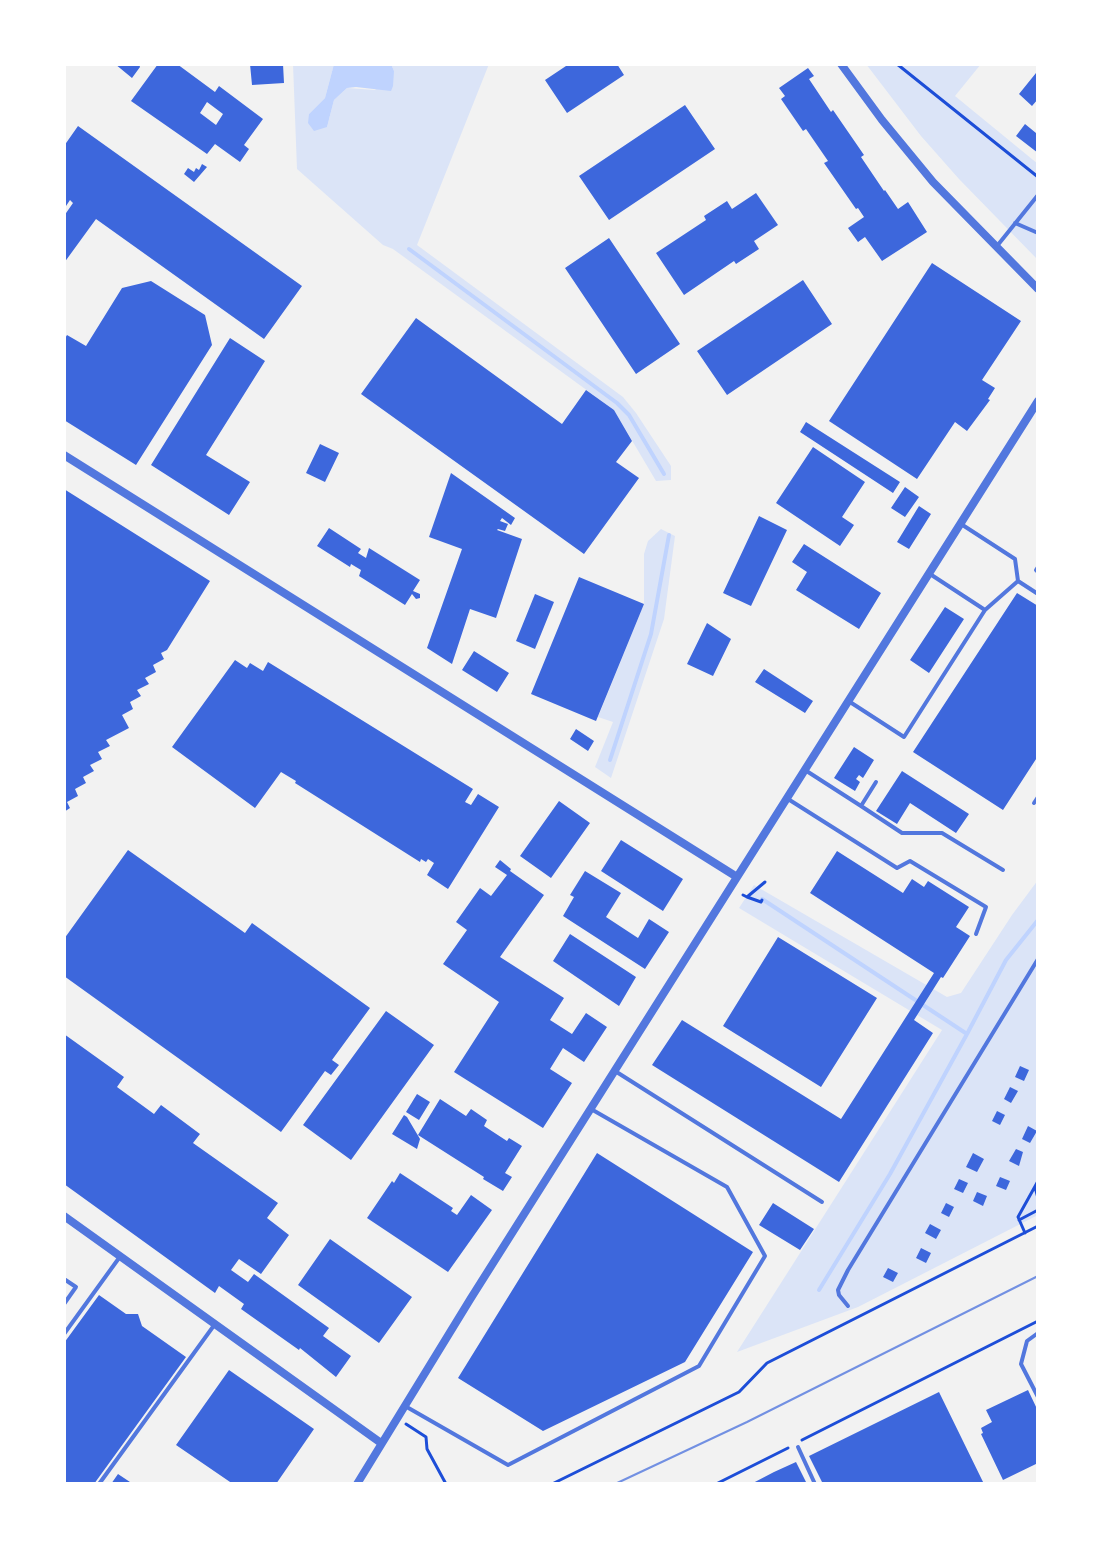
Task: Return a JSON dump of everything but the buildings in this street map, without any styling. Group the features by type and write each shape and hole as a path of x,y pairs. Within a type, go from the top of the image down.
{"street":[{"path":"841,64 933,182 1038,289"},
{"path":"357,1484 1038,401"},
{"path":"64,455 737,877"},
{"path":"64,1216 381,1443"}],"lane":[{"path":"997,246 1038,195"},
{"path":"1015,223 1038,233"},
{"path":"961,524 1015,559 1018,581 1038,594"},
{"path":"929,574 985,610"},
{"path":"849,701 904,737 985,610 1018,581"},
{"path":"805,770 902,833 942,833 1003,870"},
{"path":"861,806 876,782"},
{"path":"1034,803 1038,797"},
{"path":"787,798 897,868 910,861 986,907 976,934"},
{"path":"848,1306 838,1290 848,1270 1038,959"},
{"path":"615,1071 822,1202"},
{"path":"404,1405 508,1465 699,1366 765,1256 727,1187 591,1109"},
{"path":"64,1334 120,1256"},
{"path":"64,1279 76,1287 64,1304"},
{"path":"99,1484 215,1324"},
{"path":"1038,1333 1027,1341 1021,1364 1038,1397"},
{"path":"798,1447 815,1484"}],"path":[{"path":"897,64 1038,177"},
{"path":"762,900 745,896 765,882"},
{"path":"1025,1233 1018,1217 1038,1181"},
{"path":"1035,1187 1038,1198"},
{"path":"1019,1220 1038,1210"},
{"path":"552,1484 739,1392 767,1363 1038,1226"},
{"path":"716,1484 1014,1336 1038,1321"},
{"path":"397,1417 426,1437 427,1449 446,1484"}],"shaded area":[{"path":"293,64 334,64 325,98 309,114 327,127 334,100 347,88 375,90 394,71 391,64 489,64 417,245 623,397 671,466 671,480 656,481 614,410 393,249 383,245 297,169"},
{"path":"866,64 981,64 955,96 1038,164 1038,260 921,136"},
{"path":"661,529 675,536 664,619 611,778 595,767 613,722 598,717 644,604 644,554 648,541"},
{"path":"1038,880 1038,1215 858,1307 737,1352 942,1030 739,908 754,885 947,997 961,993"}],"water":[{"path":"334,64 391,64 393,86 391,91 347,88 334,100 327,127 314,131 308,123 309,114 325,98"}],"waterway":[{"path":"409,249 617,403 629,415 664,474"},
{"path":"610,760 651,634 669,535"},
{"path":"762,899 967,1034"},
{"path":"819,1290 890,1174 1006,960 1038,920"}],"tram line":[{"path":"615,1484 747,1422 1038,1276"}]}
